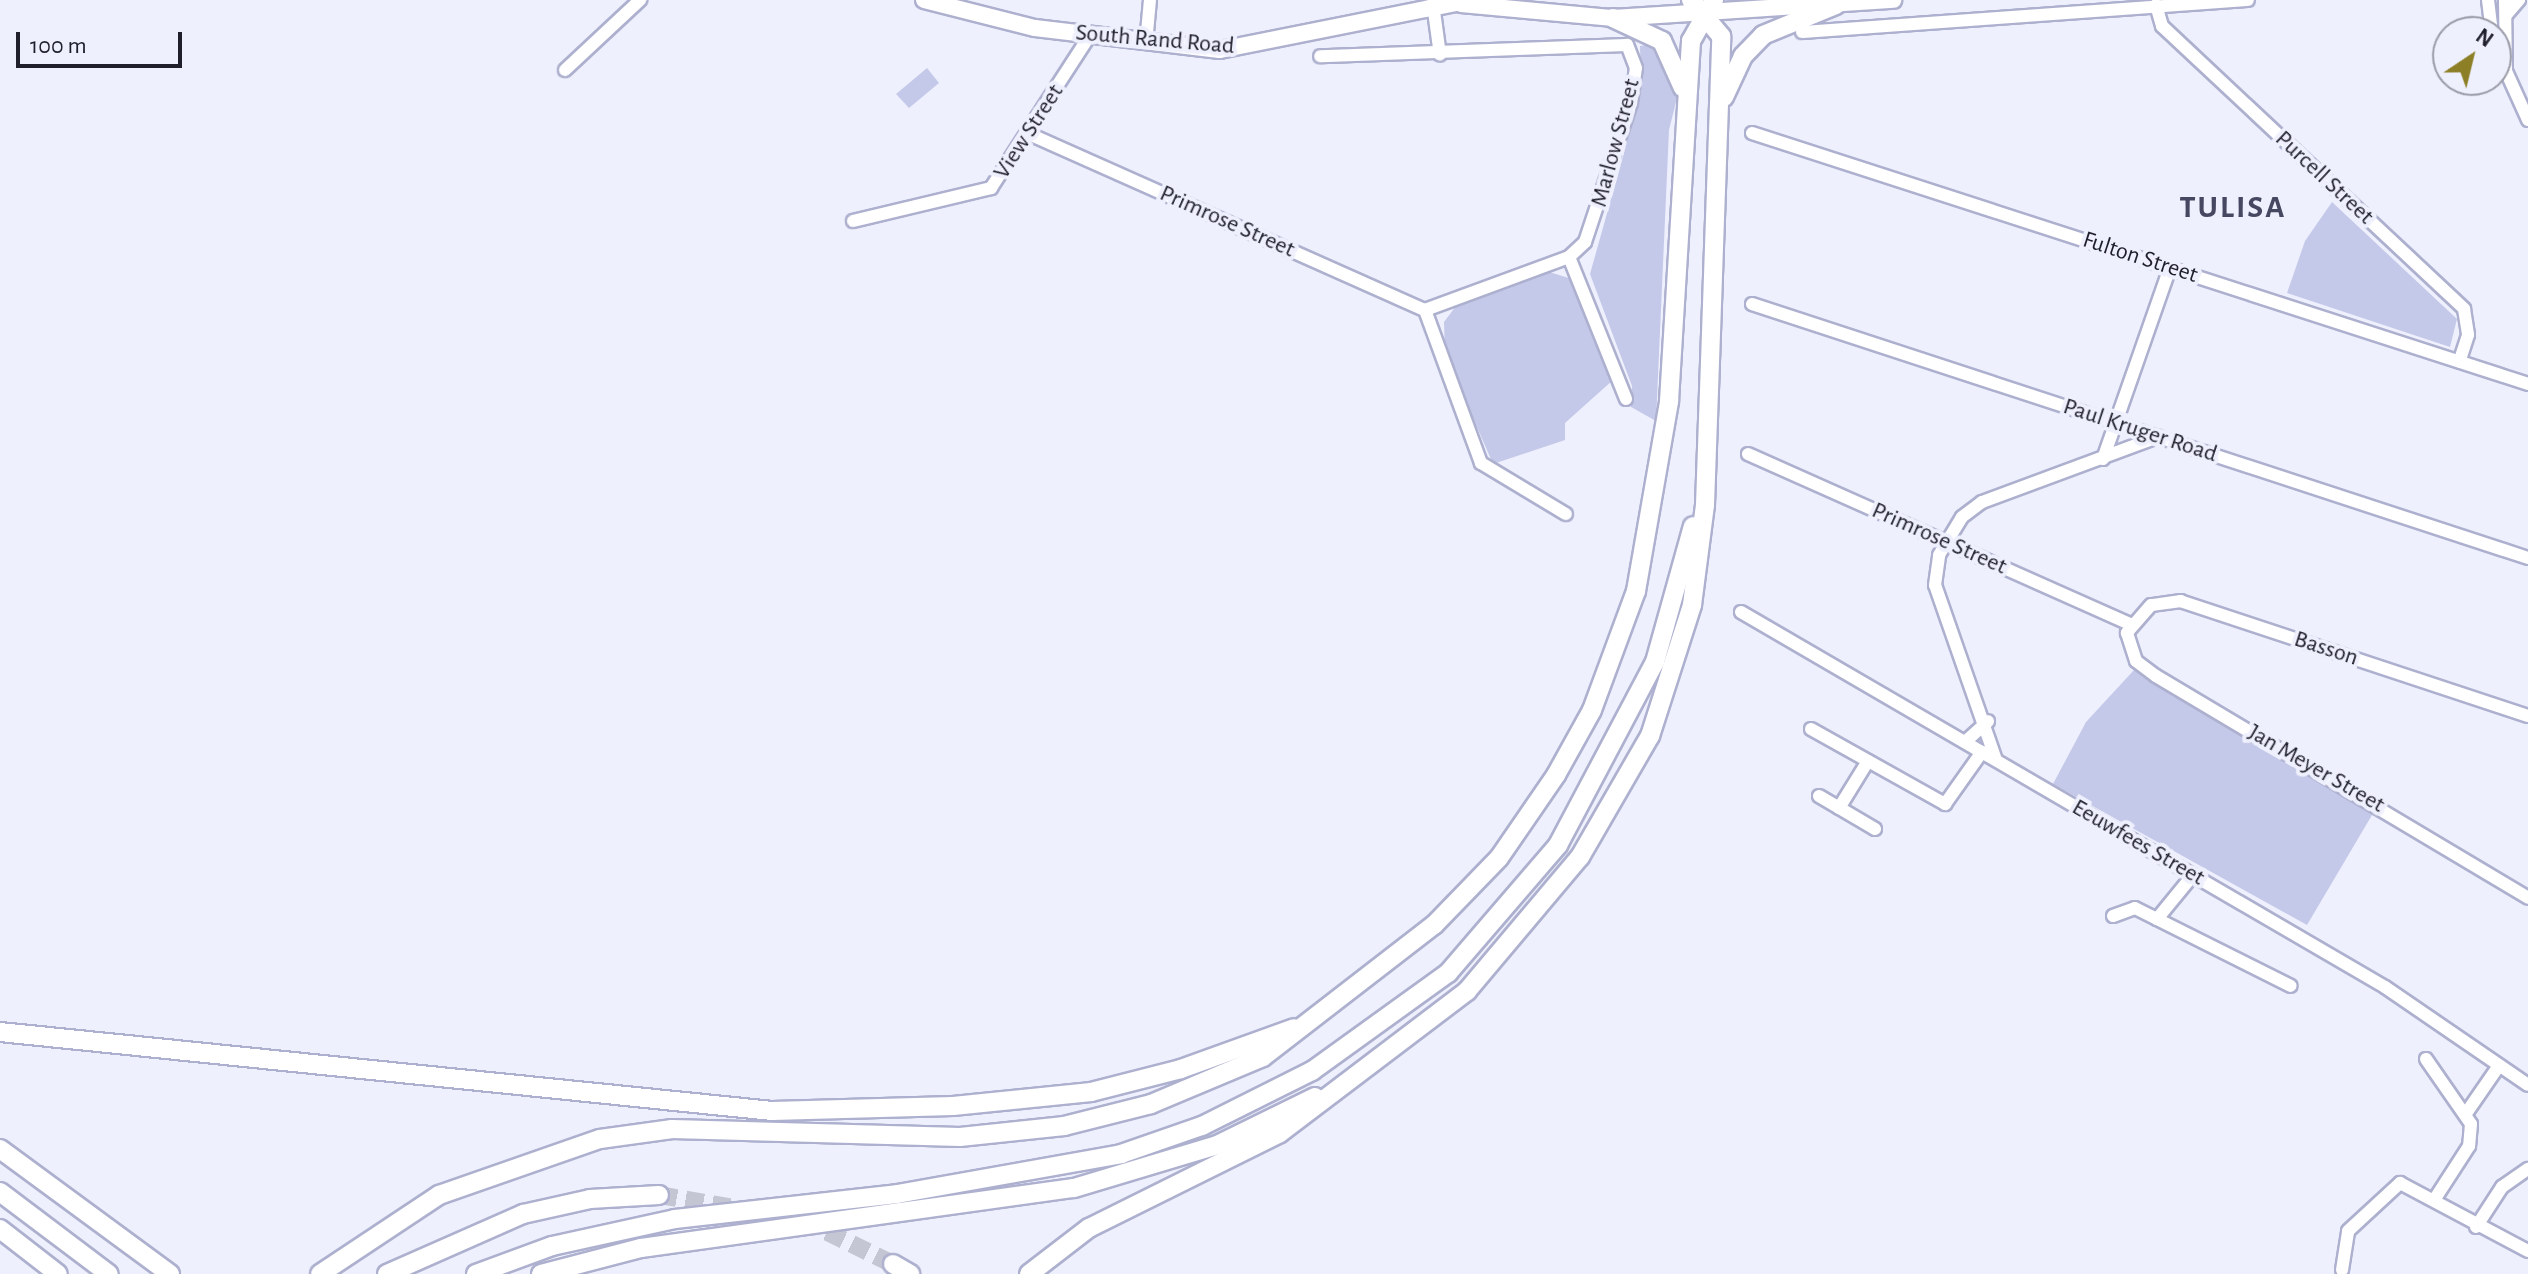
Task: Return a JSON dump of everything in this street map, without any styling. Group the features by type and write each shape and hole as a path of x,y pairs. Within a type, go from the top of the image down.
{"highway":[{"path":"320,1274 439,1195 600,1139 672,1129 960,1137 1064,1126 1196,1088 1263,1057 1413,944 1490,867 1533,812 1592,710 1636,591 1655,513 1691,41 1703,4"},
{"path":"1029,1274 1089,1228 1280,1133 1467,991 1612,809 1675,669 1692,605 1702,493 1721,36 1703,4"},
{"path":"1718,111 1752,45 1777,27 1836,5"},
{"path":"1613,18 1668,48 1687,110"},
{"path":"476,1274 552,1246 675,1219 897,1194 1121,1154 1202,1126 1312,1071 1448,973 1558,845 1655,662 1702,493"},
{"path":"0,1032 786,1111 953,1106 1091,1092 1303,1025"},
{"path":"541,1274 641,1248 1074,1188 1217,1145 1354,1078"},
{"path":"0,1149 170,1274"},
{"path":"0,1192 109,1274"},
{"path":"387,1274 523,1214 590,1199 659,1195"},
{"path":"0,1229 58,1274"},
{"path":"893,1264 910,1274"}],"main road":[{"name":"South Rand Road","path":"924,0 1090,35 1146,43 1262,46 1433,4 1470,0"},
{"name":"South Rand Road","path":"1452,3 1613,18 1703,4 1836,5 1893,0"}],"street":[{"path":"565,70 640,0"},
{"path":"1146,43 1150,0"},
{"path":"1802,32 2248,0"},
{"path":"2505,0 2506,15"},
{"path":"2506,15 2519,0"},
{"path":"1320,56 1440,55 1433,4"},
{"name":"Purcell Street","path":"2156,5 2162,26 2464,309 2468,335 2459,362"},
{"name":"View Street","path":"853,221 986,192 1029,134 1090,35"},
{"name":"Marlow Street","path":"1440,55 1622,44 1635,56 1631,103 1582,246 1569,257"},
{"path":"2512,88 2528,120"},
{"name":"Fulton Street","path":"1752,133 2528,384"},
{"name":"Primrose Street","path":"1029,134 1425,310"},
{"path":"1566,514 1481,463 1425,310 1569,257 1626,399"},
{"path":"2103,459 2119,425 2170,268"},
{"name":"Paul Kruger Road","path":"1752,304 2528,558"},
{"path":"1996,760 1988,721 1935,585 1946,542 1982,502 2158,437"},
{"name":"Primrose Street","path":"1748,454 2130,624"},
{"name":"Basson","path":"2130,624 2151,605 2181,601 2528,716"},
{"name":"Eeuwfees Street","path":"1741,612 2385,987 2528,1085"},
{"name":"Jan Meyer Street","path":"2130,624 2136,661 2156,676 2528,898"},
{"path":"1965,742 1988,721"},
{"path":"1811,729 1945,804 1982,752"},
{"path":"1839,808 1868,761"},
{"path":"1819,796 1875,829"},
{"path":"2157,919 2193,875"},
{"path":"2113,916 2130,908 2291,986"},
{"path":"2426,1059 2467,1112 2469,1146 2436,1197"},
{"path":"2467,1112 2498,1067"},
{"path":"2476,1227 2502,1187 2528,1169"},
{"path":"2342,1270 2348,1231 2400,1183 2436,1197 2476,1227 2528,1251"}],"shaded area":[{"path":"1660,43 1680,86 1669,130 1656,421 1631,407 1632,386 1590,274 1641,92 1640,46"},
{"path":"927,68 939,83 909,108 896,94"},
{"path":"2332,202 2457,319 2450,347 2287,293 2305,241"},
{"path":"1546,271 1572,279 1613,380 1565,423 1565,440 1493,464 1445,353 1444,322 1456,306"},
{"path":"2134,670 2375,810 2307,925 2053,784 2086,722"}],"tunnel":[{"path":"659,1195 803,1220 893,1264"}],"district":[{"name":"TULISA","path":"2233,207"}]}
